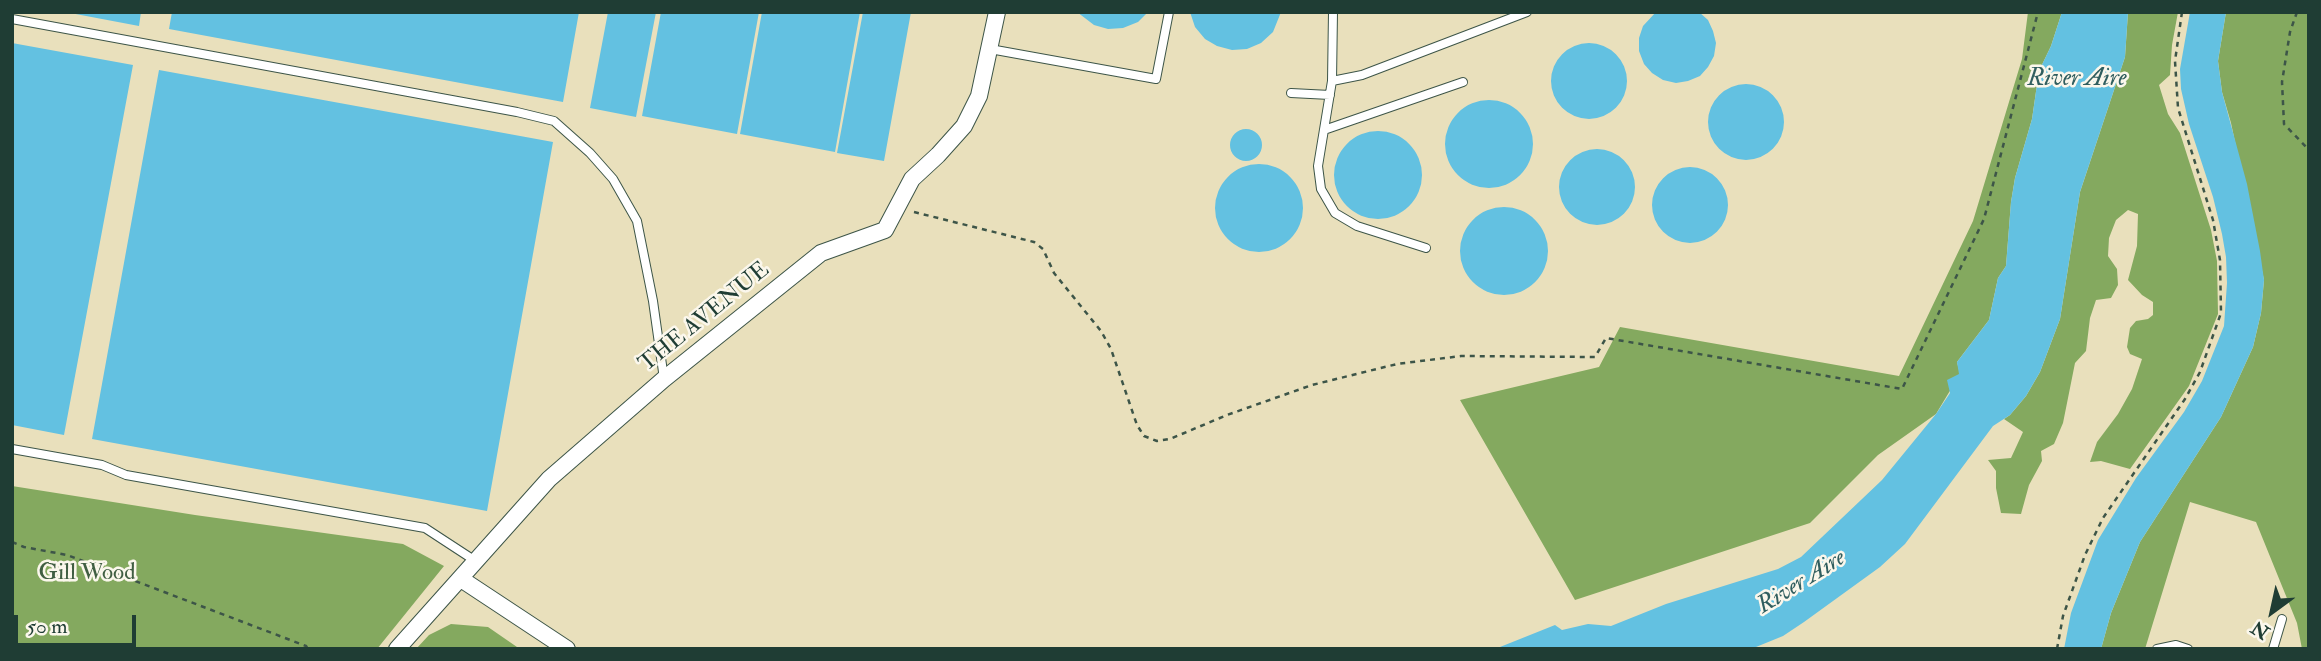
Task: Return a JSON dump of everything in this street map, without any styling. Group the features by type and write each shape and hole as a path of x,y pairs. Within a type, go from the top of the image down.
{"street":[{"name":"THE AVENUE","path":"397,649 549,480 664,379 821,253 885,230 912,179 964,126 979,96 997,12"},
{"path":"461,579 567,649"}],"lane":[{"path":"990,49 1156,79 1169,12"},
{"path":"1333,12 1332,81 1318,166 1321,190 1335,213 1357,226 1426,247"},
{"path":"1332,81 1362,75 1527,12"},
{"path":"12,19 539,116 554,121 590,153 613,179 636,221 653,301 664,379"},
{"path":"1324,130 1462,82"},
{"path":"1291,93 1330,95"},
{"path":"12,449 102,465 126,475 425,528 477,562"},
{"path":"2273,649 2282,619"},
{"path":"2157,649 2176,645 2188,649"}],"path":[{"path":"896,208 1034,242 1042,249 1054,274 1101,331 1111,349 1137,425 1144,436 1157,440 1170,439 1227,415 1312,385 1397,364 1461,356 1595,357 1606,338 1902,389 1984,219 2038,12"},
{"path":"2057,649 2063,616 2085,555 2103,518 2190,390 2211,348 2221,313 2220,260 2213,220 2178,108 2175,61 2182,12"},
{"path":"2297,12 2290,32 2282,82 2284,124 2309,150"},
{"path":"12,542 24,547 67,555 308,649"}],"green space":[{"path":"2028,12 2062,12 2051,46 2039,71 2032,119 2015,178 2006,266 1998,278 1989,320 1957,362 1960,374 1936,414 1878,455 1810,523 1575,600 1460,400 1599,367 1620,327 1899,376 1973,221 2022,59"},
{"path":"2128,12 2178,12 2170,75 2159,85 2168,114 2180,133 2211,230 2217,261 2218,314 2189,386 2130,469 2101,461 2090,462 2097,442 2132,389 2142,359 2130,354 2127,347 2130,328 2136,321 2148,319 2153,315 2153,302 2128,280 2137,246 2138,214 2128,210 2116,220 2109,238 2108,256 2117,269 2118,285 2111,298 2096,300 2090,318 2086,351 2075,363 2063,423 2054,444 2041,451 2042,461 2029,485 2021,514 2001,513 1996,471 1988,460 2011,458 2023,432 2004,419 2026,396 2040,372 2060,319 2080,192 2125,57"},
{"path":"2226,12 2309,12 2309,649 2302,649 2297,623 2256,522 2190,502 2145,649 2101,649 2111,613 2140,542 2221,417 2253,347 2261,313 2264,280 2222,92 2218,61"},
{"name":"Gill Wood","path":"12,486 403,544 444,566 377,649 12,649"},
{"path":"451,624 488,627 517,647 416,649 429,635"}],"water":[{"path":"65,12 141,12 139,26"},
{"path":"172,12 579,12 563,102 169,29"},
{"path":"608,12 656,12 636,117 590,108"},
{"path":"661,12 759,12 737,134 642,116"},
{"path":"762,12 860,12 835,152 740,134"},
{"path":"863,12 911,12 884,161 837,153"},
{"path":"1077,12 1148,12 1138,22 1123,28 1108,29 1094,25"},
{"path":"1190,12 1281,12 1273,32 1261,43 1247,49 1232,50 1205,39 1195,27"},
{"path":"1656,12 1699,12 1708,20 1716,43 1714,56 1700,76 1676,83 1663,80 1644,64 1639,51 1639,38 1643,26"},
{"name":"River Aire","path":"2062,12 2128,12 2125,57 2080,192 2060,319 2040,372 2026,396 2010,415 1993,426 1905,544 1880,567 1804,622 1783,636 1749,649 1495,649 1555,625 1562,630 1588,624 1611,626 1666,604 1778,569 1801,557 1882,480 1936,414 1950,393 1947,380 1959,374 1957,362 1989,320 1998,278 2006,266 2015,178 2032,119 2039,71 2051,46"},
{"path":"2190,12 2226,12 2218,61 2222,92 2247,184 2260,251 2264,280 2261,313 2253,347 2221,417 2140,542 2111,613 2101,649 2064,649 2071,613 2098,540 2136,478 2184,412 2202,381 2224,326 2227,283 2222,234 2181,89 2180,69"},
{"path":"12,43 133,65 64,435 12,425"},
{"path":"1582,43 1596,43 1610,49 1621,60 1627,81 1624,96 1616,108 1596,119 1582,119 1568,113 1557,102 1551,88 1551,74 1557,60 1568,49"},
{"path":"159,70 553,142 487,511 92,439"},
{"path":"1739,84 1753,84 1767,90 1778,101 1784,122 1781,137 1773,149 1753,160 1739,160 1725,154 1714,143 1708,129 1708,115 1714,101 1725,90"},
{"path":"1489,100 1514,107 1526,119 1533,144 1526,169 1514,181 1489,188 1464,181 1452,169 1445,144 1452,119 1464,107"},
{"path":"1246,129 1257,134 1262,145 1257,156 1246,161 1235,156 1230,145 1235,134"},
{"path":"1378,131 1403,138 1415,150 1422,175 1415,200 1403,212 1378,219 1353,212 1341,200 1334,175 1341,150 1353,138"},
{"path":"1590,149 1604,149 1618,155 1629,166 1635,187 1632,202 1624,214 1604,225 1590,225 1576,219 1565,208 1559,194 1559,180 1565,166 1576,155"},
{"path":"1259,164 1284,171 1296,183 1303,208 1296,233 1284,245 1259,252 1234,245 1222,233 1215,208 1222,183 1234,171"},
{"path":"1683,167 1697,167 1711,173 1722,184 1728,205 1725,220 1717,232 1697,243 1683,243 1669,237 1658,226 1652,212 1652,198 1658,184 1669,173"},
{"path":"1504,207 1529,214 1541,226 1548,251 1541,276 1529,288 1504,295 1479,288 1467,276 1460,251 1467,226 1479,214"}]}
